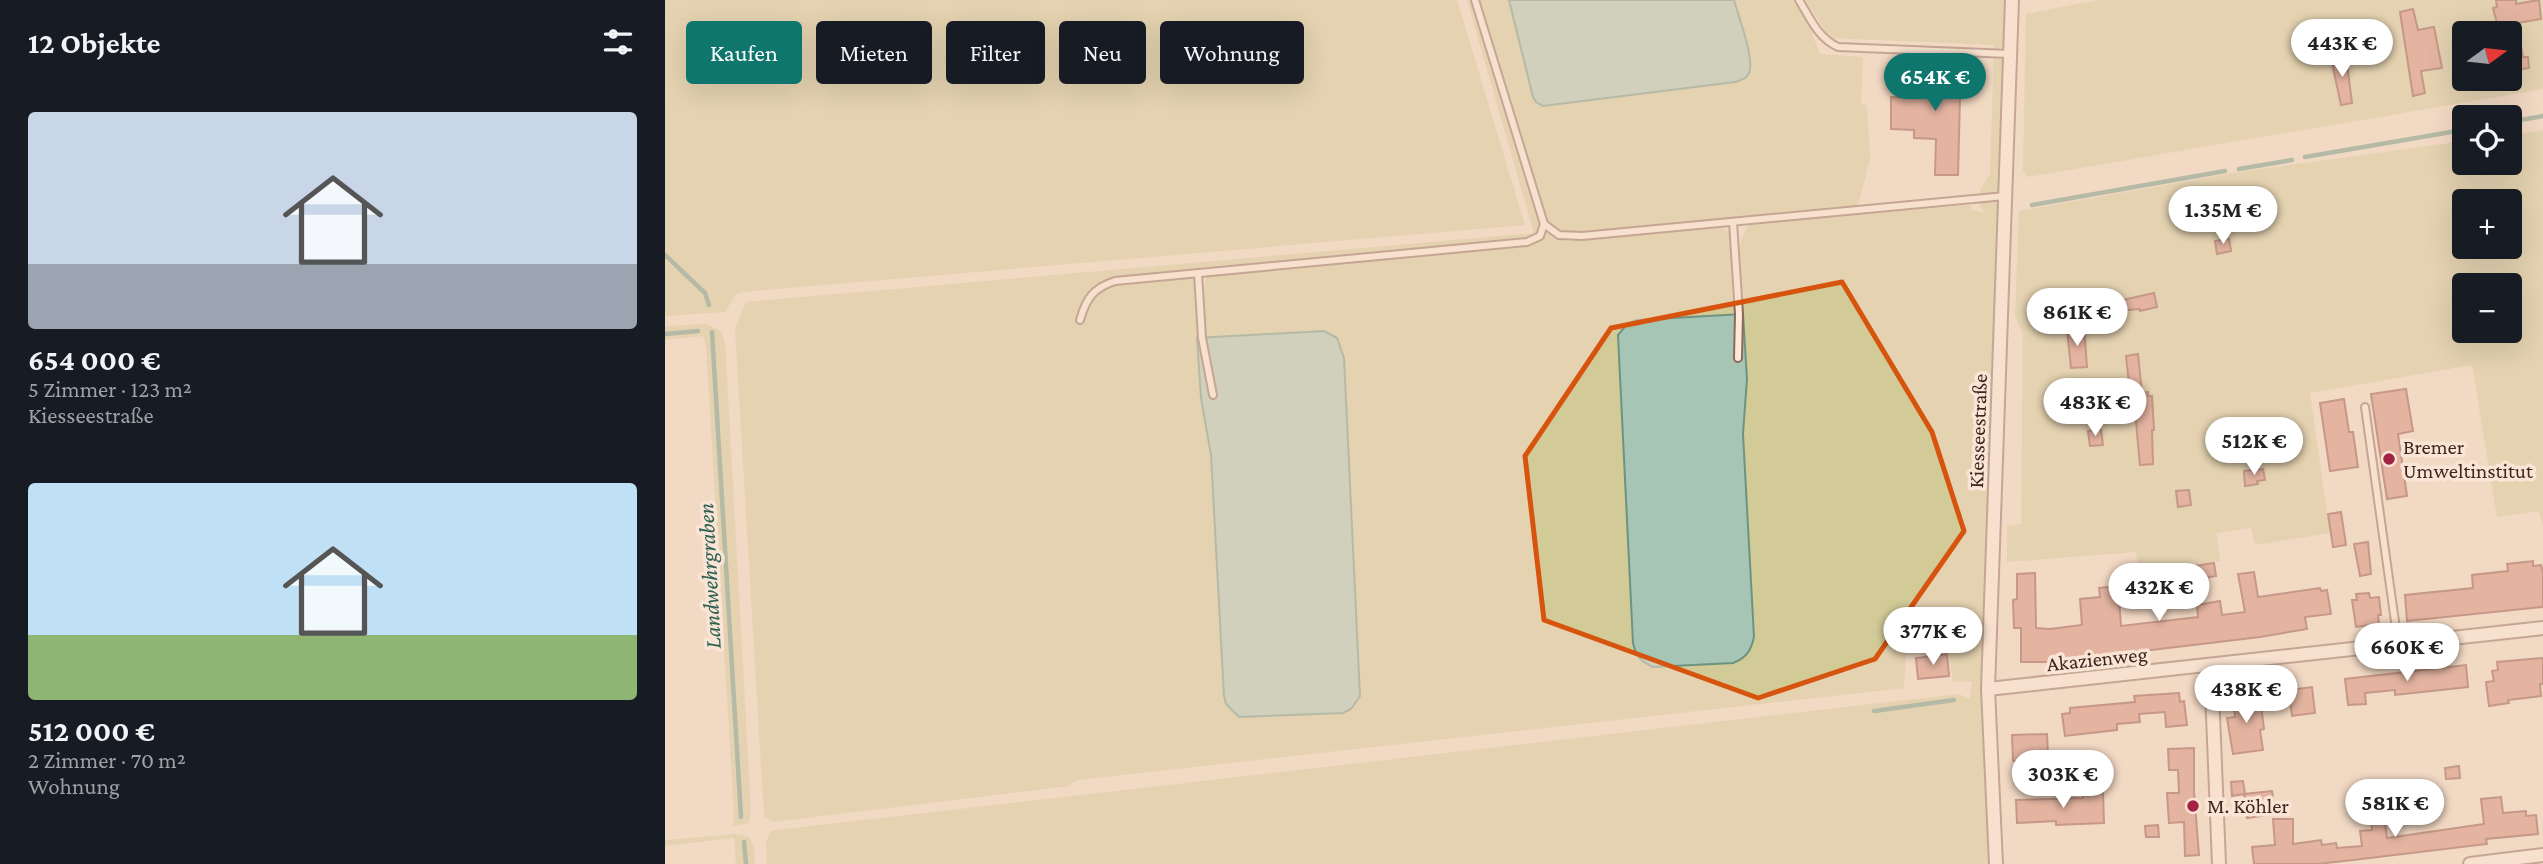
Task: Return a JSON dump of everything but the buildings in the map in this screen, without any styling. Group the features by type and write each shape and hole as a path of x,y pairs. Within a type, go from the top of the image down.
{"street":[{"name":"Kiesseestraße","path":"1996,864 1988,690 2012,0"},
{"name":"Akazienweg","path":"1988,690 2543,628"},
{"path":"2211,666 2219,864"},
{"path":"2470,864 2543,855"}],"lane":[{"path":"1080,320 1087,299 1102,285 1115,281 1527,242 1540,236 1544,224 1475,0"},
{"path":"1799,0 1819,33 1828,43 1837,47 2010,54"},
{"path":"1544,224 1559,235 1571,237 2006,196"},
{"path":"1733,222 1739,314 1738,358"},
{"path":"1198,273 1202,338 1213,395"},
{"path":"2365,407 2398,643"}],"highlighted area":[{"path":"1842,282 1932,432 1964,531 1875,659 1758,698 1544,620 1525,456 1611,328"}],"shaded area":[{"path":"665,0 1457,0 1525,225 743,292 736,294 725,312 665,316"},
{"path":"1467,0 1472,0 1540,225 1535,235 1527,240 1109,278 1096,285 1088,294 1078,318 1103,288 1112,284 1195,276 1197,338 1205,338 1203,289 1207,276 1530,246 1542,239 1546,231 1558,239 1569,241 1718,225 1729,233 1736,314 1743,314 1739,254 1745,232 1751,223 1971,205 1971,210 1986,213 1980,206 1980,190 1990,174 1994,45 1830,38 1805,0 2008,0 1981,677 1989,864 767,864 766,842 770,832 777,830 1959,694 1970,699 1972,681 1953,682 1948,646 1906,650 1904,688 1077,780 1069,786 773,822 764,816 735,329 746,302 1534,233"},
{"path":"1479,0 1795,0 1806,18 1820,54 1863,57 1861,104 1867,105 1870,159 1858,206 1580,233 1558,230 1549,223 1543,213"},
{"path":"1509,0 1734,0 1748,48 1749,73 1735,82 1543,106 1533,97"},
{"path":"2099,0 2543,0 2543,89 2028,177 2023,171 2026,14"},
{"path":"2543,130 2543,526 2539,511 2497,517 2472,365 2310,393 2330,533 2255,545 2251,528 2216,533 2220,561 2183,566 2185,581 2141,588 2136,552 2007,562 2007,526 2021,524 2023,334 2015,317 2019,211 2238,172 2452,143 2452,175 2522,175 2522,133"},
{"path":"1743,314 1747,379 1743,434 1753,642 1745,656 1733,663 1653,667 1639,658 1633,643 1618,335 1627,324 1636,320"},
{"path":"707,324 721,331 725,342 751,811 749,823 733,826 706,345 703,336 665,340 665,326"},
{"path":"1324,331 1337,338 1344,358 1360,696 1351,709 1343,713 1239,717 1226,704 1224,696 1211,455 1201,398 1197,338"},
{"path":"736,834 749,837 754,847 755,864 736,864 734,838 665,846 665,840"}],"waterway":[{"path":"2522,120 2543,116"},
{"path":"2305,157 2452,132"},
{"path":"2239,169 2292,160"},
{"path":"2032,205 2225,171"},
{"name":"Landwehrgraben","path":"665,255 705,293 709,305"},
{"path":"665,334 698,331"},
{"name":"Landwehrgraben","path":"712,332 741,817"},
{"path":"1874,711 1954,700"},
{"name":"Landwehrgraben","path":"744,842 746,864"}],"place":[{"name":"Bremer Umweltinstitut","path":"2389,459"},
{"name":"M. Köhler","path":"2193,806"}]}
